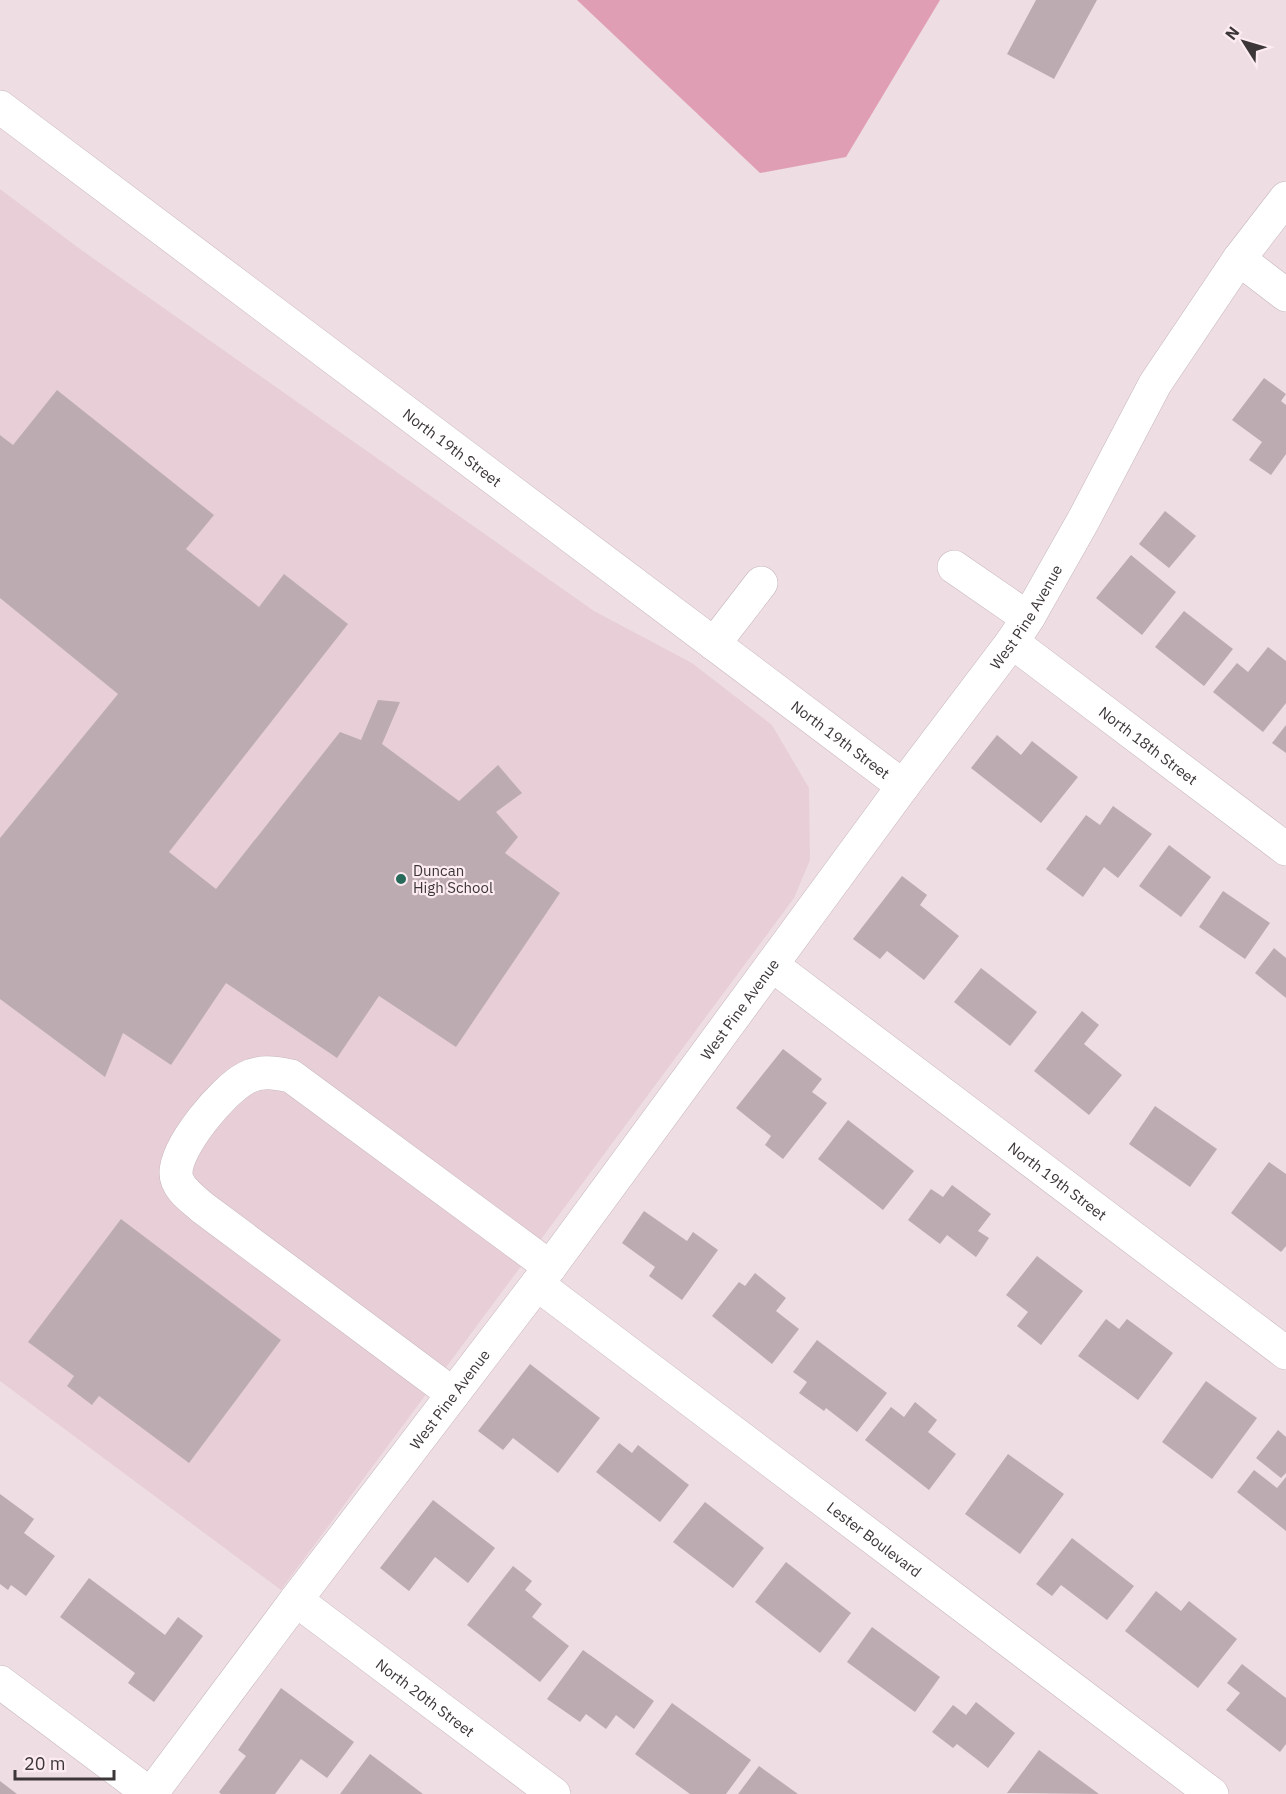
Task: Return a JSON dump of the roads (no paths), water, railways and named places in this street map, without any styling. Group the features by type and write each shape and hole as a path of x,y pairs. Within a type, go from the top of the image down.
{"street":[{"name":"North 19th Street","path":"0,106 903,786"},
{"name":"West Pine Avenue","path":"150,1794 544,1276 1020,630 1083,521 1155,384 1239,259 1286,198"},
{"path":"1239,259 1286,295"},
{"name":"North 18th Street","path":"954,567 1020,630 1286,849"},
{"path":"714,644 761,583"},
{"name":"North 19th Street","path":"772,965 1286,1353"},
{"name":"Lester Boulevard","path":"453,1394 183,1191 175,1174 180,1152 212,1107 246,1078 269,1071 291,1076 544,1276 1212,1794"},
{"name":"North 20th Street","path":"296,1600 554,1794"},
{"path":"0,1682 150,1794"}],"place":[{"name":"Duncan High School","path":"401,879"}]}
